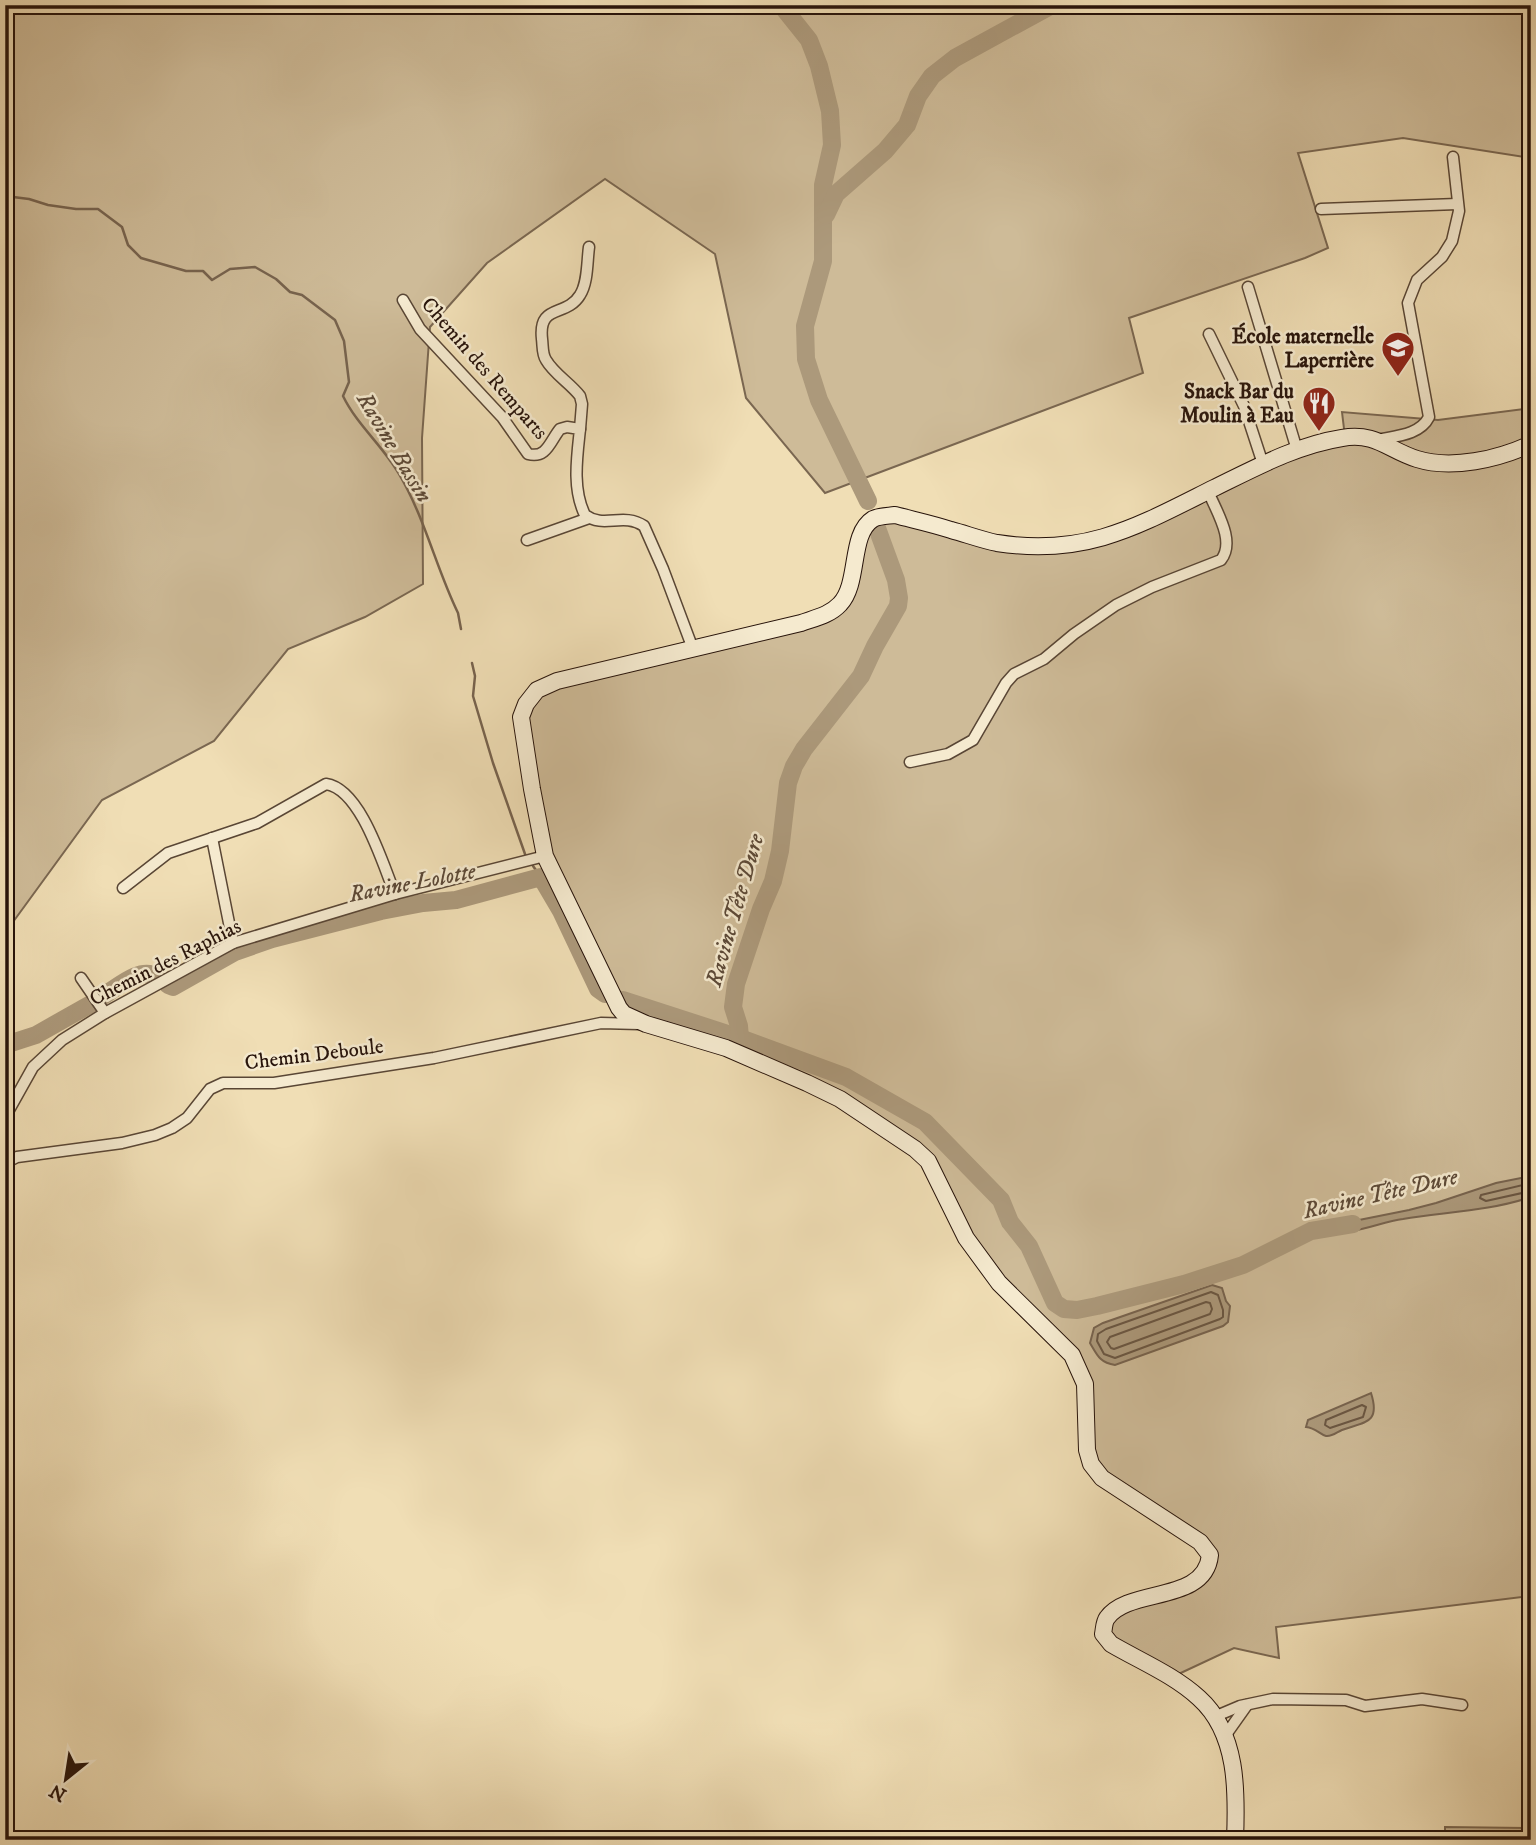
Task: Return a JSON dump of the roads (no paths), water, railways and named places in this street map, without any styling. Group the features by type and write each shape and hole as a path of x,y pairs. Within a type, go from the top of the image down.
{"street":[{"path":"1377,440 1414,431 1425,425 1429,417 1408,303 1417,280 1442,257 1452,241 1458,208 1452,157"},
{"path":"1321,209 1458,208"},
{"path":"580,429 580,396 544,357 540,326 549,315 575,302 580,296 589,247"},
{"path":"1248,287 1297,450"},
{"name":"Chemin des Remparts","path":"403,300 420,329 502,417 528,454 535,456 547,450 560,429 580,429 577,494 580,505 589,518"},
{"path":"1209,334 1244,407 1263,464"},
{"path":"1235,1840 1235,1781 1225,1736 1214,1717 1202,1699 1111,1644 1103,1634 1105,1620 1120,1606 1178,1590 1202,1574 1209,1566 1210,1555 1200,1542 1102,1478 1091,1464 1087,1450 1085,1384 1072,1355 999,1283 966,1238 928,1161 915,1149 840,1100 758,1060 646,1024 624,1014 614,1001 545,856 531,789 521,717 526,704 537,690 556,681 801,623 832,611 849,591 860,538 867,525 880,517 895,515 997,543 1052,546 1091,542 1130,530 1263,464 1297,450 1340,438 1364,436 1429,462 1477,460 1531,444"},
{"path":"910,762 948,754 973,740 1006,682 1014,674 1044,659 1116,605 1152,587 1221,560 1226,553 1227,543 1208,491"},
{"path":"527,540 589,518 607,521 628,518 644,526 693,649"},
{"path":"123,888 168,853 273,815 326,785 334,786 351,801 364,820 395,894"},
{"path":"212,838 233,943"},
{"name":"Chemin des Raphias","path":"5,1117 33,1067 62,1040 105,1013 233,943 395,894 545,856"},
{"path":"81,978 105,1013"},
{"name":"Chemin Deboule","path":"5,1163 17,1157 155,1135 187,1118 210,1089 223,1083 274,1083 434,1058 601,1024 646,1024"},
{"path":"1214,1717 1273,1699 1346,1700 1365,1706 1422,1699 1462,1705"},
{"path":"1225,1736 1247,1705"}],"water":[{"path":"1531,1176 1531,1197 1515,1202 1397,1220 1351,1231 1330,1226 1335,1222 1409,1210 1496,1183"},
{"path":"1212,1285 1222,1288 1230,1306 1228,1322 1223,1326 1115,1365 1102,1360 1090,1343 1094,1328 1103,1323"},
{"path":"1371,1393 1374,1411 1363,1423 1328,1436 1306,1427 1308,1420"}],"waterway":[{"name":"Ravine Tête Dure","path":"781,5 809,40 819,66 830,111 832,145 823,185 823,261 805,326 806,359 819,400 868,501"},
{"path":"826,215 836,194 885,151 907,125 918,96 932,76 955,58 1052,5"},
{"name":"Ravine Bassin","path":"5,196 76,209 98,209 122,227 128,245 141,258 186,271 203,271 212,280 230,269 255,267 276,279 290,292 302,295 335,320 344,341 349,382 343,396 355,416 393,464 408,491 458,613 461,629"},
{"name":"Ravine Tête Dure","path":"740,1038 733,1007 736,984 773,881 780,851 788,783 794,766 804,749 861,676 898,606 896,580 877,528"},
{"name":"Ravine Bassin","path":"472,663 475,676 473,696 525,854"},
{"name":"Ravine Bassin","path":"533,866 541,877"},
{"name":"Ravine Lolotte","path":"168,985 173,987 235,952 272,939 381,911 456,900 541,877 561,911 598,989 605,994"},
{"name":"Ravine Lolotte","path":"103,996 136,976 156,976"},
{"name":"Ravine Tête Dure","path":"623,1000 740,1038 846,1077 925,1122 1001,1200 1010,1222 1029,1246 1055,1303 1064,1309 1077,1310 1097,1306 1184,1284 1243,1265 1311,1231 1353,1224"},
{"name":"Ravine Lolotte","path":"5,1045 36,1035 89,1005"}],"place":[{"name":"École maternelle Laperrière","path":"1398,378"},
{"name":"Snack Bar du Moulin à Eau","path":"1319,433"}]}
